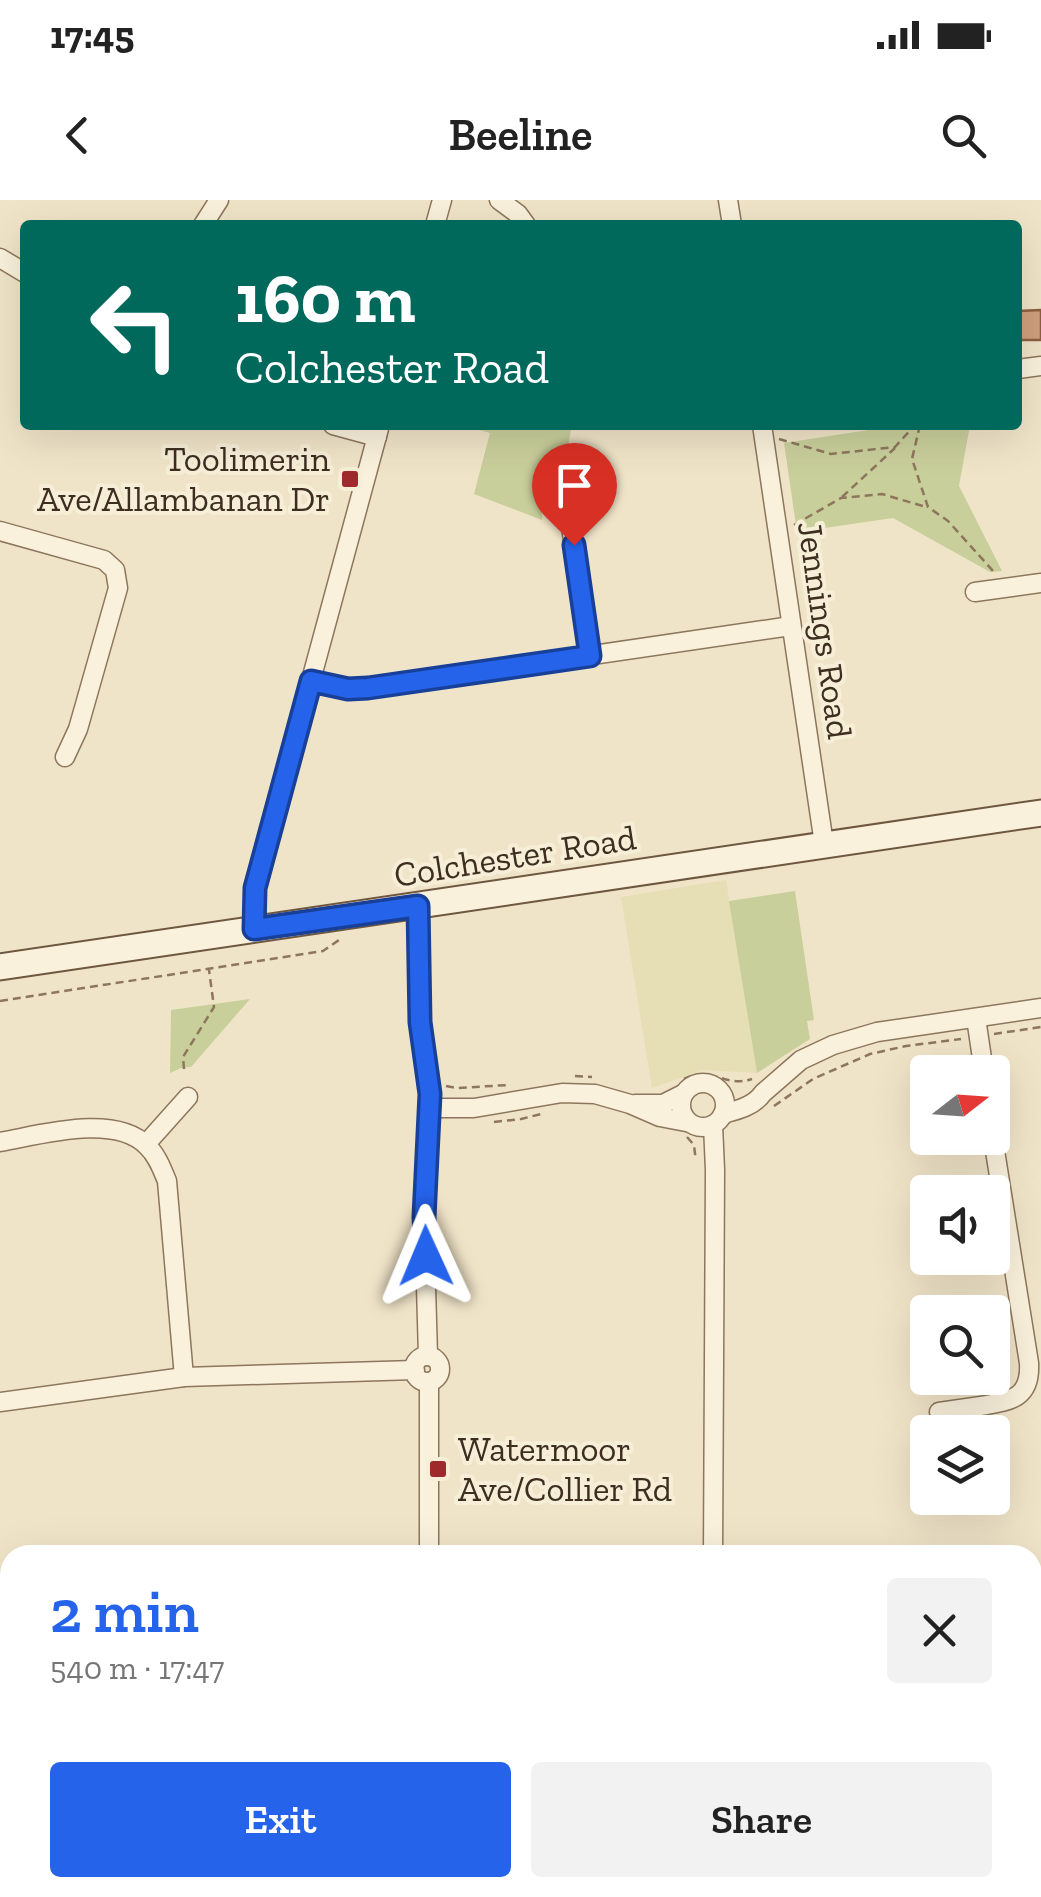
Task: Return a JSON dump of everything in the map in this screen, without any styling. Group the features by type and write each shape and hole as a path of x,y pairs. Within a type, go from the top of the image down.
{"main road":[{"name":"Colchester Road","path":"0,967 1041,812"}],"street":[{"path":"499,200 522,220"},
{"name":"Jennings Road","path":"762,430 824,844"},
{"path":"254,929 255,888 379,431"},
{"path":"569,514 590,656"},
{"path":"0,531 104,560 115,570 118,588 78,728 64,757"},
{"path":"975,592 1041,584"},
{"path":"311,681 348,689 368,688 791,626"},
{"path":"418,906 420,1022 430,1108 424,1217 429,1545"},
{"path":"430,1108 474,1108 562,1093 594,1094 660,1117 705,1122 747,1106 801,1060 832,1045 877,1032 1041,1008"},
{"path":"976,1018 981,1055"},
{"path":"630,1104 663,1104 678,1091 702,1083 715,1087 724,1100 705,1122 714,1191 713,1545"},
{"path":"678,1091 681,1108 705,1122"},
{"path":"722,1093 763,1093"},
{"path":"146,1144 188,1097"},
{"path":"0,1142 94,1128 122,1132 146,1144 167,1180 184,1377"},
{"path":"939,1412 1011,1400 1029,1380 996,1155"},
{"path":"0,1402 184,1377 424,1369"}],"path":[{"path":"762,430 831,454 896,448"},
{"path":"778,536 840,498 912,430"},
{"path":"916,430 912,459 928,508"},
{"path":"840,498 882,494 928,508 948,521 1008,588"},
{"path":"0,1001 323,951 339,940"},
{"path":"184,1069 183,1056 214,1007 209,969"},
{"path":"678,1091 686,1078 697,1073 737,1084 764,1072"},
{"path":"568,1076 602,1079"},
{"path":"445,1086 521,1084"}],"shaded area":[{"path":"726,880 757,1073 702,1070 652,1088 621,897"}],"green space":[{"path":"480,430 571,430 561,483 543,497 542,520 474,494 490,433"},
{"path":"868,430 969,430 959,486 1002,571 990,572 893,518 797,532 784,443"},
{"path":"795,891 814,1020 807,1021 810,1039 757,1073 729,901"},
{"path":"250,999 191,1067 170,1073 171,1010"}],"building":[{"path":"1041,310 1041,340 1022,340 1022,311"}],"place":[{"name":"Toolimerin Ave/Allambanan Dr","path":"350,479"},
{"name":"Watermoor Ave/Collier Rd","path":"438,1469"}],"route":[{"path":"426,1256 430,1094 420,1022 418,906 254,929 255,888 311,681 348,689 368,688 590,656 574,545"}]}
